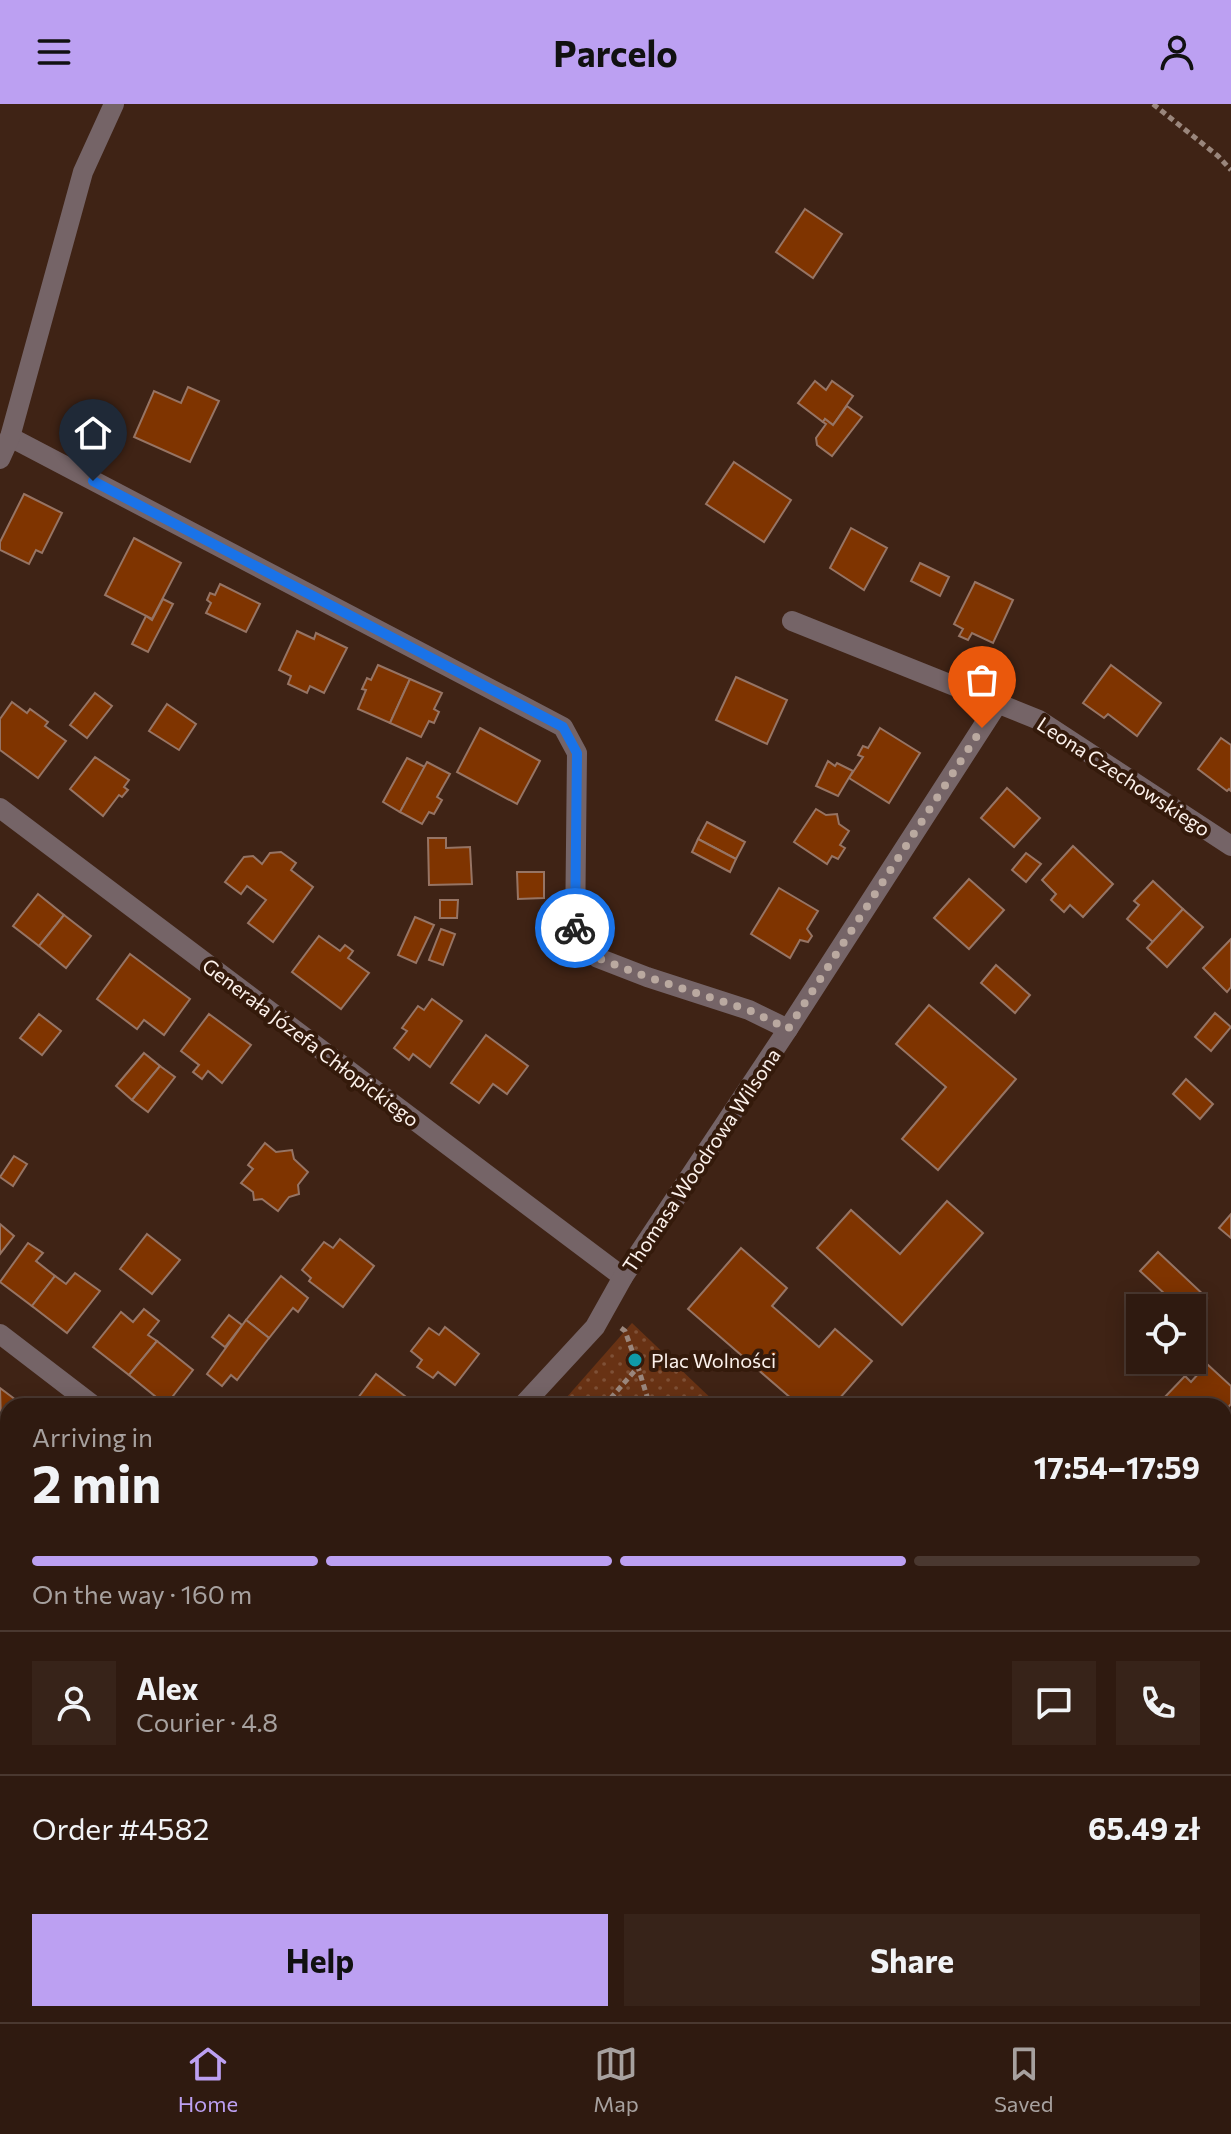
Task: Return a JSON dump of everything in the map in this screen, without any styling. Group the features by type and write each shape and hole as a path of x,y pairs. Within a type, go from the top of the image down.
{"street":[{"path":"0,459 10,437 83,172 114,104"},
{"path":"10,437 563,727 577,753 575,936 598,958 749,1010 788,1029"},
{"name":"Leona Czechowskiego","path":"792,621 1039,720 1231,846"},
{"name":"Thomasa Woodrowa Wilsona","path":"529,1398 595,1327 623,1277 788,1029 998,703"},
{"name":"Generała Józefa Chłopickiego","path":"0,808 623,1277"},
{"path":"0,1334 84,1398"}],"path":[{"path":"1153,104 1231,170"},
{"path":"603,1313 625,1331 648,1398"},
{"path":"611,1398 638,1367"}],"shaded area":[{"name":"Plac Wolności","path":"632,1323 711,1398 566,1398"}],"building":[{"path":"805,209 842,234 813,278 776,252"},
{"path":"815,381 826,390 832,381 853,396 833,425 825,419 823,422 798,403"},
{"path":"188,387 219,401 190,462 134,437 154,391 181,403"},
{"path":"847,406 862,417 832,456 817,445 816,438 826,424 823,422 825,419 833,425"},
{"path":"734,462 791,500 764,542 706,504"},
{"path":"24,494 62,513 42,553 36,550 29,564 0,550 0,542"},
{"path":"851,528 887,548 864,590 830,568"},
{"path":"134,538 181,563 152,619 105,595"},
{"path":"920,563 949,577 940,596 911,581"},
{"path":"975,582 1013,600 993,643 972,633 968,640 959,636 963,629 954,624"},
{"path":"220,584 260,604 246,632 206,613 211,603 207,600 210,593 215,595"},
{"path":"163,599 173,604 148,652 132,644 146,616 152,620"},
{"path":"297,631 314,639 316,633 347,648 324,693 310,686 307,693 288,684 291,676 279,670"},
{"path":"378,665 410,679 390,723 358,709 367,678 371,680"},
{"path":"1111,665 1161,703 1137,736 1108,714 1104,718 1083,703"},
{"path":"736,677 787,700 767,744 716,720"},
{"path":"410,679 442,693 434,709 439,712 434,723 429,721 421,737 390,723"},
{"path":"95,693 112,706 87,738 70,725"},
{"path":"12,702 27,713 30,709 48,722 45,726 66,741 38,778 0,750 0,719"},
{"path":"167,704 196,724 179,750 149,731"},
{"path":"480,728 540,761 517,804 457,772"},
{"path":"880,728 920,753 889,803 849,778 863,757 858,755 863,746 868,748"},
{"path":"1221,738 1231,745 1231,791 1198,769"},
{"path":"95,757 129,780 124,787 128,790 122,797 119,795 103,816 70,789"},
{"path":"407,758 425,767 400,812 383,802"},
{"path":"828,761 853,771 838,796 816,786"},
{"path":"427,762 450,774 437,797 442,800 434,814 429,812 422,824 400,812"},
{"path":"1007,788 1040,818 1014,847 981,818"},
{"path":"816,809 826,815 837,814 839,824 849,831 840,845 845,848 838,859 832,856 827,864 794,842"},
{"path":"707,822 745,842 736,859 698,839"},
{"path":"428,838 446,838 446,848 470,847 472,884 429,885"},
{"path":"698,839 736,859 730,872 692,852"},
{"path":"1073,846 1113,884 1083,917 1070,905 1064,912 1051,900 1056,894 1042,880"},
{"path":"281,852 296,863 291,870 313,887 273,942 248,923 266,900 247,886 241,894 225,882 244,857 253,856 262,864 270,853"},
{"path":"1026,853 1041,864 1026,882 1012,870"},
{"path":"517,872 544,872 544,898 518,899"},
{"path":"969,879 1004,910 969,949 934,918"},
{"path":"1153,881 1183,909 1153,942 1127,919 1139,905 1134,901"},
{"path":"779,888 818,911 807,929 812,936 808,942 800,940 790,958 751,934"},
{"path":"38,894 64,915 39,946 13,926"},
{"path":"440,900 458,900 457,918 440,918"},
{"path":"1183,909 1203,927 1167,967 1147,948"},
{"path":"64,915 91,936 66,968 39,946"},
{"path":"415,917 434,925 416,963 398,955"},
{"path":"441,929 455,934 443,965 429,960"},
{"path":"319,936 340,951 345,945 353,951 348,958 369,973 341,1009 292,972"},
{"path":"1231,939 1231,987 1227,992 1203,968"},
{"path":"130,954 190,999 164,1035 144,1020 137,1029 97,999"},
{"path":"996,965 1030,995 1015,1013 981,983"},
{"path":"432,999 462,1021 430,1067 413,1054 409,1060 394,1048 407,1031 402,1028 418,1006 424,1010"},
{"path":"929,1005 1016,1079 938,1170 902,1139 946,1087 896,1044"},
{"path":"1215,1013 1231,1027 1211,1051 1195,1037"},
{"path":"39,1014 61,1031 42,1055 20,1038"},
{"path":"209,1014 251,1045 222,1083 208,1071 202,1079 193,1072 199,1065 181,1051"},
{"path":"486,1035 528,1066 507,1094 493,1084 479,1103 451,1083"},
{"path":"144,1053 160,1066 132,1100 116,1086"},
{"path":"160,1066 175,1077 148,1112 132,1100"},
{"path":"1186,1079 1213,1104 1200,1119 1173,1094"},
{"path":"265,1143 276,1152 292,1150 294,1159 308,1172 298,1185 299,1194 289,1197 278,1211 262,1199 254,1200 253,1192 241,1183 253,1169 248,1165"},
{"path":"14,1156 27,1164 13,1186 0,1177"},
{"path":"947,1201 983,1233 902,1325 817,1248 851,1210 900,1254"},
{"path":"1231,1214 1231,1238 1219,1228"},
{"path":"0,1224 14,1236 0,1254"},
{"path":"147,1234 180,1260 152,1294 120,1269"},
{"path":"340,1239 374,1266 343,1307 309,1281 311,1278 302,1270 324,1242 333,1248"},
{"path":"28,1243 43,1253 36,1261 55,1276 32,1306 0,1282"},
{"path":"741,1248 787,1288 772,1306 819,1347 835,1329 872,1361 840,1398 791,1398 688,1309"},
{"path":"1158,1252 1203,1294 1165,1294 1140,1271"},
{"path":"75,1273 100,1291 67,1333 32,1306 55,1276 66,1284"},
{"path":"281,1276 308,1298 298,1312 293,1308 269,1338 246,1320"},
{"path":"144,1309 159,1321 148,1335 157,1341 129,1375 93,1347 121,1312 133,1322"},
{"path":"229,1315 242,1325 225,1347 212,1337"},
{"path":"246,1320 269,1338 237,1380 231,1375 222,1386 207,1374"},
{"path":"445,1327 479,1354 455,1385 438,1372 433,1378 417,1367 422,1360 411,1351 429,1328 439,1335"},
{"path":"157,1341 193,1370 171,1398 157,1398 129,1375"},
{"path":"1207,1364 1231,1386 1231,1398 1164,1398 1185,1376 1191,1382 1198,1374 1206,1374"},
{"path":"376,1374 408,1398 358,1398"},
{"path":"0,1388 13,1398 0,1398"}],"way so far":[{"path":"575,928 575,936 598,958 749,1010 788,1029 982,728"}],"place":[{"name":"Plac Wolności","path":"635,1360"}],"route":[{"path":"93,481 563,727 577,753 575,928"}]}
